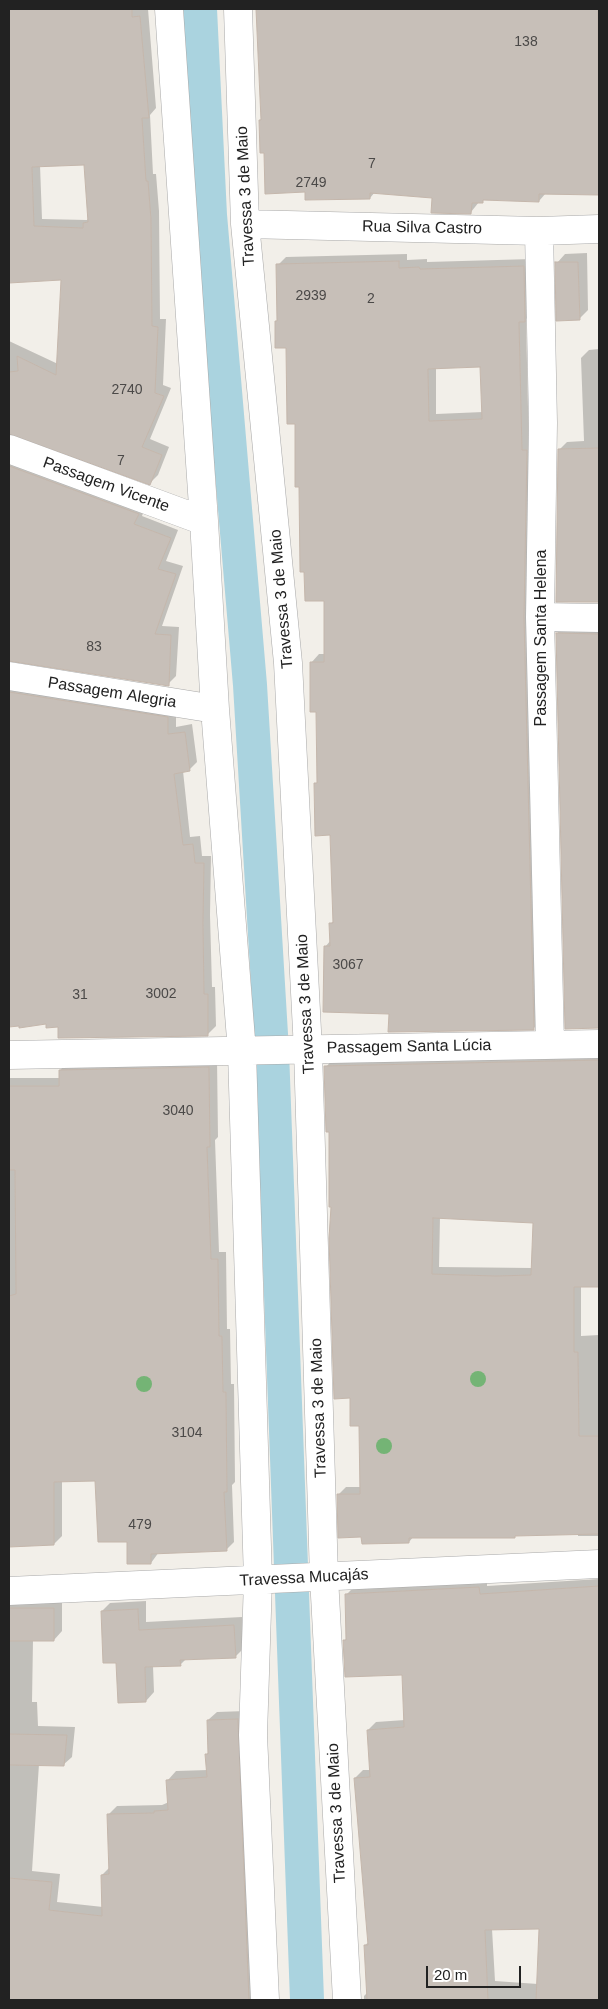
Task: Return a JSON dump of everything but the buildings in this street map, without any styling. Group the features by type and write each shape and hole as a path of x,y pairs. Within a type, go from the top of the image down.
{"street":[{"path":"169,9 215,708 245,1052 258,1580 253,1735 265,2000"},
{"name":"Travessa 3 de Maio","path":"238,9 245,224 288,663 305,1050 324,1577 346,2000"},
{"name":"Rua Silva Castro","path":"245,224 539,231 599,229"},
{"name":"Passagem Santa Helena","path":"539,231 543,423 540,617 550,1044"},
{"name":"Passagem Vicente","path":"9,449 204,520"},
{"path":"540,617 599,618"},
{"name":"Passagem Alegria","path":"9,676 215,708"},
{"name":"Passagem Santa Lúcia","path":"9,1055 599,1044"},
{"name":"Travessa Mucajás","path":"9,1591 599,1564"}],"waterway":[{"path":"200,9 210,215 250,685 272,1051 307,2000"}]}
